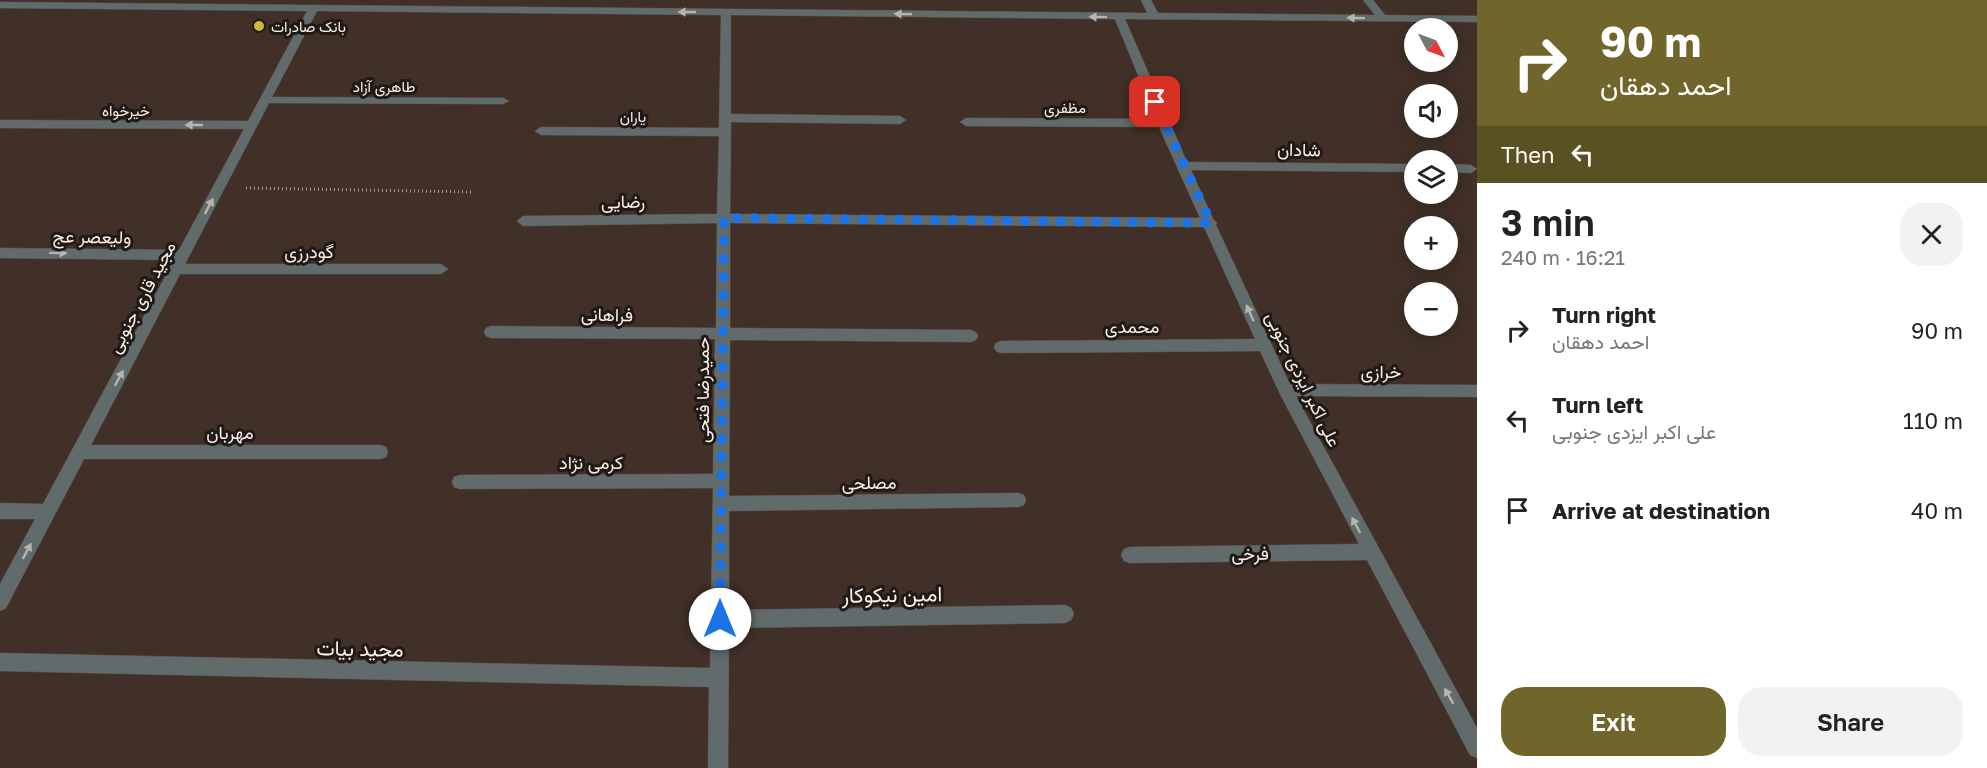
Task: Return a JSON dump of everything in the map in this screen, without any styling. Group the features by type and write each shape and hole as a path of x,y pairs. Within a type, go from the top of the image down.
{"street":[{"path":"658,12 659,0"},
{"path":"1146,0 1154,16"},
{"path":"1368,0 1383,18"},
{"path":"0,5 150,3 228,4 313,9 394,5 658,12 1477,20"},
{"name":"مجید قاری جنوبی","path":"0,602 313,9"},
{"name":"حمیدرضا فتحی","path":"718,768 726,12"},
{"name":"علی اکبر ایزدی جنوبی","path":"1119,17 1163,123 1211,223 1285,390 1477,748"},
{"name":"طاهری آزاد","path":"265,100 503,101"},
{"name":"یاران","path":"541,131 900,120"},
{"name":"مظفری","path":"966,122 1163,123"},
{"name":"خیرخواه","path":"0,124 252,125"},
{"name":"شادان","path":"1183,166 1404,168"},
{"path":"1458,168 1471,169"},
{"name":"رضایی","path":"523,221 724,218 1211,223"},
{"name":"ولیعصر عج","path":"0,252 184,255"},
{"name":"گودرزی","path":"176,268 441,269"},
{"name":"فراهانی","path":"491,332 722,335"},
{"path":"722,335 971,336"},
{"name":"محمدی","path":"1000,347 1264,345"},
{"name":"خرازی","path":"1285,390 1477,391"},
{"name":"مهربان","path":"80,452 380,452"},
{"name":"کرمی نژاد","path":"460,482 721,481"},
{"name":"مصلحی","path":"721,504 1018,500"},
{"path":"0,511 48,512"},
{"name":"فرخی","path":"1130,555 1370,552"},
{"name":"امین نیکوکار","path":"720,619 1065,614"},
{"name":"مجید بیات","path":"0,662 719,678"}],"path":[{"path":"219,187 473,192"}],"place":[{"name":"بانک صادرات","path":"259,26"}],"route":[{"path":"720,619 724,218 1211,223 1155,102"}]}
